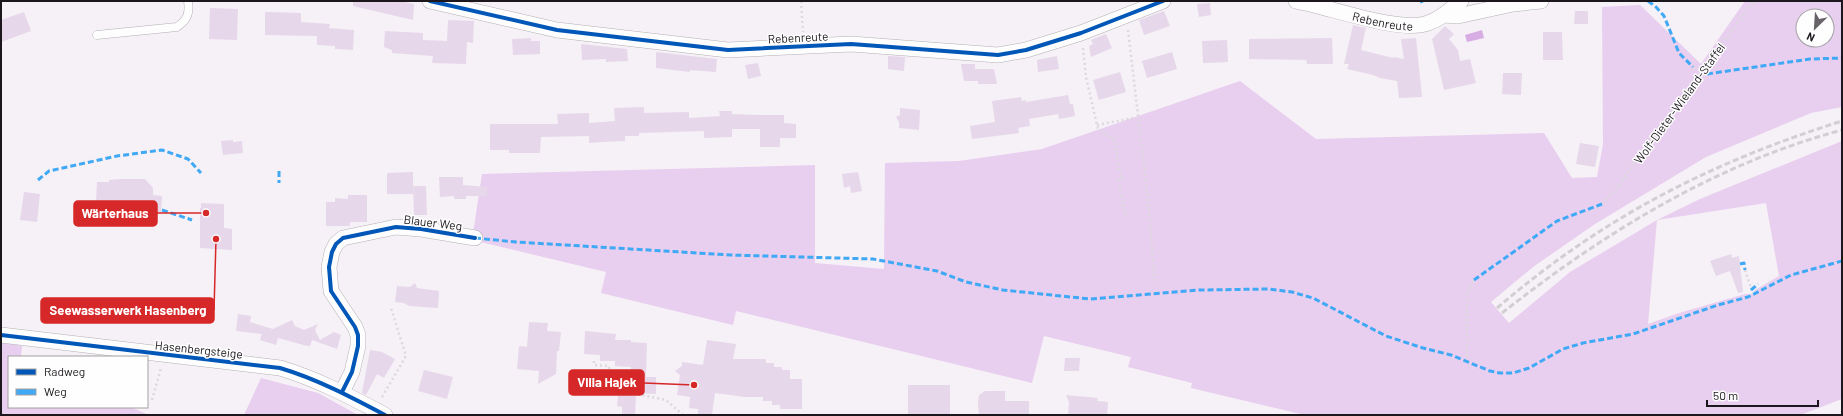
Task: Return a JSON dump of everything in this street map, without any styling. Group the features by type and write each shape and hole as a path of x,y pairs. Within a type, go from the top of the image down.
{"street":[{"name":"Rebenreute","path":"430,1 557,30 622,39 728,50 851,44 998,55 1026,50 1081,33 1163,1"},
{"name":"Rebenreute","path":"1296,1 1368,19 1407,26 1427,24 1444,15 1461,1"},
{"name":"Rebenreute","path":"1444,15 1458,16 1513,4 1541,1"},
{"name":"Blauer Weg","path":"342,392 352,372 358,346 358,335 355,327 331,291 329,267 332,252 336,244 343,238 396,227 421,229 475,238"},
{"name":"Hasenbergsteige","path":"1,335 164,356 280,368 342,392 380,412"}],"lane":[{"path":"97,35 177,27 186,20 189,10 188,1"}],"path":[{"path":"790,47 788,34 803,33 801,1"},
{"path":"1124,15 1130,42 1148,201 1155,284"},
{"path":"1081,33 1086,77 1098,128 1114,140 1116,145 1118,167 1123,177 1119,180 1119,184 1126,217"},
{"path":"1693,67 1700,72 1708,74"},
{"path":"1097,124 1133,118"},
{"path":"1745,270 1753,294"},
{"path":"1467,361 1467,293 1474,280"},
{"path":"380,412 406,356 391,308"},
{"path":"152,400 164,356"},
{"path":"594,361 594,365 609,366 608,373 624,373 622,391 666,400 684,415"}],"shaded area":[{"path":"1745,1 1842,1 1842,107 1811,113 1706,157 1595,224 1533,267 1491,302 1509,323 1570,272 1657,220 1700,199 1842,141 1842,399 1803,415 1305,415 1191,388 1192,383 1128,367 1131,357 1044,336 1032,383 736,311 733,325 601,293 606,272 472,240 482,174 815,165 815,263 884,269 885,163 959,161 1042,149 1240,81 1316,139 1544,133 1572,178 1597,177 1603,144 1602,7 1640,5 1701,64","holes":["1766,203 1779,276 1755,290 1753,294 1745,294 1679,313 1648,324 1657,220"]},
{"path":"1482,30 1484,38 1467,42 1465,35"},
{"path":"1,342 22,346 21,356 8,356 8,408 133,408 149,415 1,415"},
{"path":"261,378 318,393 358,415 244,415"}],"building":[{"path":"353,1 400,1 414,4 413,20 353,6"},
{"path":"1210,3 1211,15 1199,17 1197,4"},
{"path":"210,8 238,9 237,40 209,39"},
{"path":"1164,11 1170,26 1144,35 1139,20"},
{"path":"1575,11 1588,11 1588,24 1574,24"},
{"path":"24,12 31,31 1,42 1,20"},
{"path":"265,12 301,13 301,22 330,24 329,28 354,30 353,50 335,49 335,46 317,45 317,36 265,35"},
{"path":"448,20 474,21 473,43 467,42 466,64 432,63 433,56 392,53 392,50 384,47 385,31 423,33 423,40 447,41"},
{"path":"1353,25 1366,28 1361,50 1393,58 1404,59 1401,39 1416,38 1422,97 1399,98 1397,81 1347,69 1349,64 1344,64"},
{"path":"1445,26 1454,34 1449,39 1458,50 1460,61 1470,59 1476,83 1444,90 1432,39"},
{"path":"1543,32 1562,32 1563,60 1543,60"},
{"path":"1106,34 1112,48 1091,57 1089,46 1093,44 1091,40"},
{"path":"531,38 531,41 540,41 540,54 513,55 512,39"},
{"path":"1332,38 1333,64 1307,64 1306,60 1249,59 1249,39"},
{"path":"1227,40 1228,62 1203,63 1202,41"},
{"path":"581,44 627,49 628,61 606,62 606,59 582,60"},
{"path":"656,52 717,59 716,72 690,70 690,72 656,68"},
{"path":"1172,52 1177,69 1147,78 1142,61"},
{"path":"888,56 905,57 904,71 888,69"},
{"path":"1057,56 1059,69 1038,72 1037,60"},
{"path":"758,63 761,76 748,79 745,65"},
{"path":"961,64 975,64 975,69 994,69 997,84 978,84 978,81 964,81"},
{"path":"1120,72 1126,92 1099,100 1093,80"},
{"path":"1503,73 1522,73 1521,95 1502,94"},
{"path":"1068,95 1070,104 1073,104 1075,116 1059,119 1058,114 1029,119 1030,126 1018,128 1019,133 972,139 970,126 995,122 992,101 1021,97 1022,101 1026,100 1026,102"},
{"path":"644,107 644,113 689,112 689,118 720,116 719,111 732,111 732,114 784,115 784,123 796,124 796,138 780,138 780,147 760,147 760,129 732,129 732,137 704,138 704,131 639,133 639,136 625,136 625,141 589,143 589,136 541,137 540,153 509,153 509,150 490,150 490,124 558,124 557,114 589,113 589,123 615,121 614,108"},
{"path":"900,108 920,110 919,130 899,128 899,122 896,117 900,115"},
{"path":"233,140 233,142 242,141 243,153 223,155 221,141"},
{"path":"1580,143 1599,146 1595,167 1576,164"},
{"path":"413,172 413,194 387,194 387,173"},
{"path":"858,172 862,191 851,193 850,186 844,188 842,174"},
{"path":"439,177 463,177 463,185 487,187 487,196 466,196 466,199 454,199 454,196 440,197"},
{"path":"145,179 153,188 153,195 162,196 161,213 144,213 144,209 125,208 125,205 96,202 97,182 109,182 109,180"},
{"path":"413,186 426,186 427,215 414,215"},
{"path":"24,192 40,194 37,222 20,220"},
{"path":"348,195 367,195 367,222 350,222 350,226 326,226 326,202 335,202 335,198 348,199"},
{"path":"201,203 224,204 224,228 232,229 232,250 200,248"},
{"path":"1731,254 1732,258 1739,256 1743,292 1738,293 1730,271 1716,276 1710,261"},
{"path":"415,283 417,288 439,291 438,308 409,306 404,303 395,302 397,286 410,287"},
{"path":"238,314 251,316 250,322 273,329 292,320 295,326 304,330 318,324 315,330 320,340 334,332 341,335 337,349 312,340 310,346 307,346 278,338 276,345 260,340 262,334 236,331"},
{"path":"529,322 548,323 547,331 561,332 559,351 557,351 556,374 538,384 539,371 517,369 519,346 527,347"},
{"path":"585,331 616,334 615,340 631,340 631,342 647,343 646,377 656,377 656,394 632,393 631,367 615,366 615,361 600,361 600,355 584,354"},
{"path":"707,340 736,344 733,359 766,359 766,363 774,363 774,367 782,367 782,370 790,370 790,379 802,379 802,409 780,409 780,405 772,405 772,401 763,401 763,397 745,397 715,393 712,415 698,414 698,409 689,408 690,397 677,395 680,375 675,371 682,366 682,362 703,365"},
{"path":"370,350 382,352 395,359 384,378 377,374 366,395 362,393"},
{"path":"1065,358 1080,358 1079,371 1064,371"},
{"path":"424,370 453,377 447,399 418,391"},
{"path":"908,385 950,385 950,415 908,415"},
{"path":"985,391 1005,391 1005,401 1029,401 1029,415 979,415 979,395"},
{"path":"618,395 636,396 635,415 622,415 622,407 617,406"},
{"path":"1066,395 1098,398 1097,401 1108,402 1107,415 1068,415 1069,402"}],"railway":[{"path":"1497,308 1576,247 1617,220 1659,196 1747,155 1793,137 1842,121"},
{"path":"1502,313 1580,255 1663,204 1750,162 1795,144 1842,130"}],"marked path":[{"path":"1648,1 1664,16 1679,53 1693,67"},
{"path":"1707,74 1810,59 1842,58"},
{"path":"38,180 49,171 117,156 162,150 188,159 201,173"},
{"path":"279,171 279,183"},
{"path":"1474,280 1557,221 1602,204"},
{"path":"162,210 192,220"},
{"path":"475,238 516,242 730,255 873,259 937,271 966,282 1003,290 1090,299 1200,290 1269,289 1292,292 1313,298 1386,336 1451,355 1490,371 1500,373 1513,373 1529,368 1563,349 1583,343 1633,334 1718,305 1748,297 1791,275 1842,261"},
{"path":"1740,264 1744,263 1745,270"},
{"path":"1751,290 1758,284"}],"cycle path":[{"path":"430,1 557,30 728,50 851,44 998,55 1026,50 1081,33 1163,1"},
{"path":"342,392 352,372 358,346 358,335 355,327 331,291 329,267 332,252 336,244 343,238 396,227 421,229 475,238"},
{"path":"1,335 280,368 321,383 385,415"}],"place":[{"name":"Wärterhaus","path":"206,213"},
{"name":"Seewasserwerk Hasenberg","path":"216,239"},
{"name":"Villa Hajek","path":"694,385"}]}
